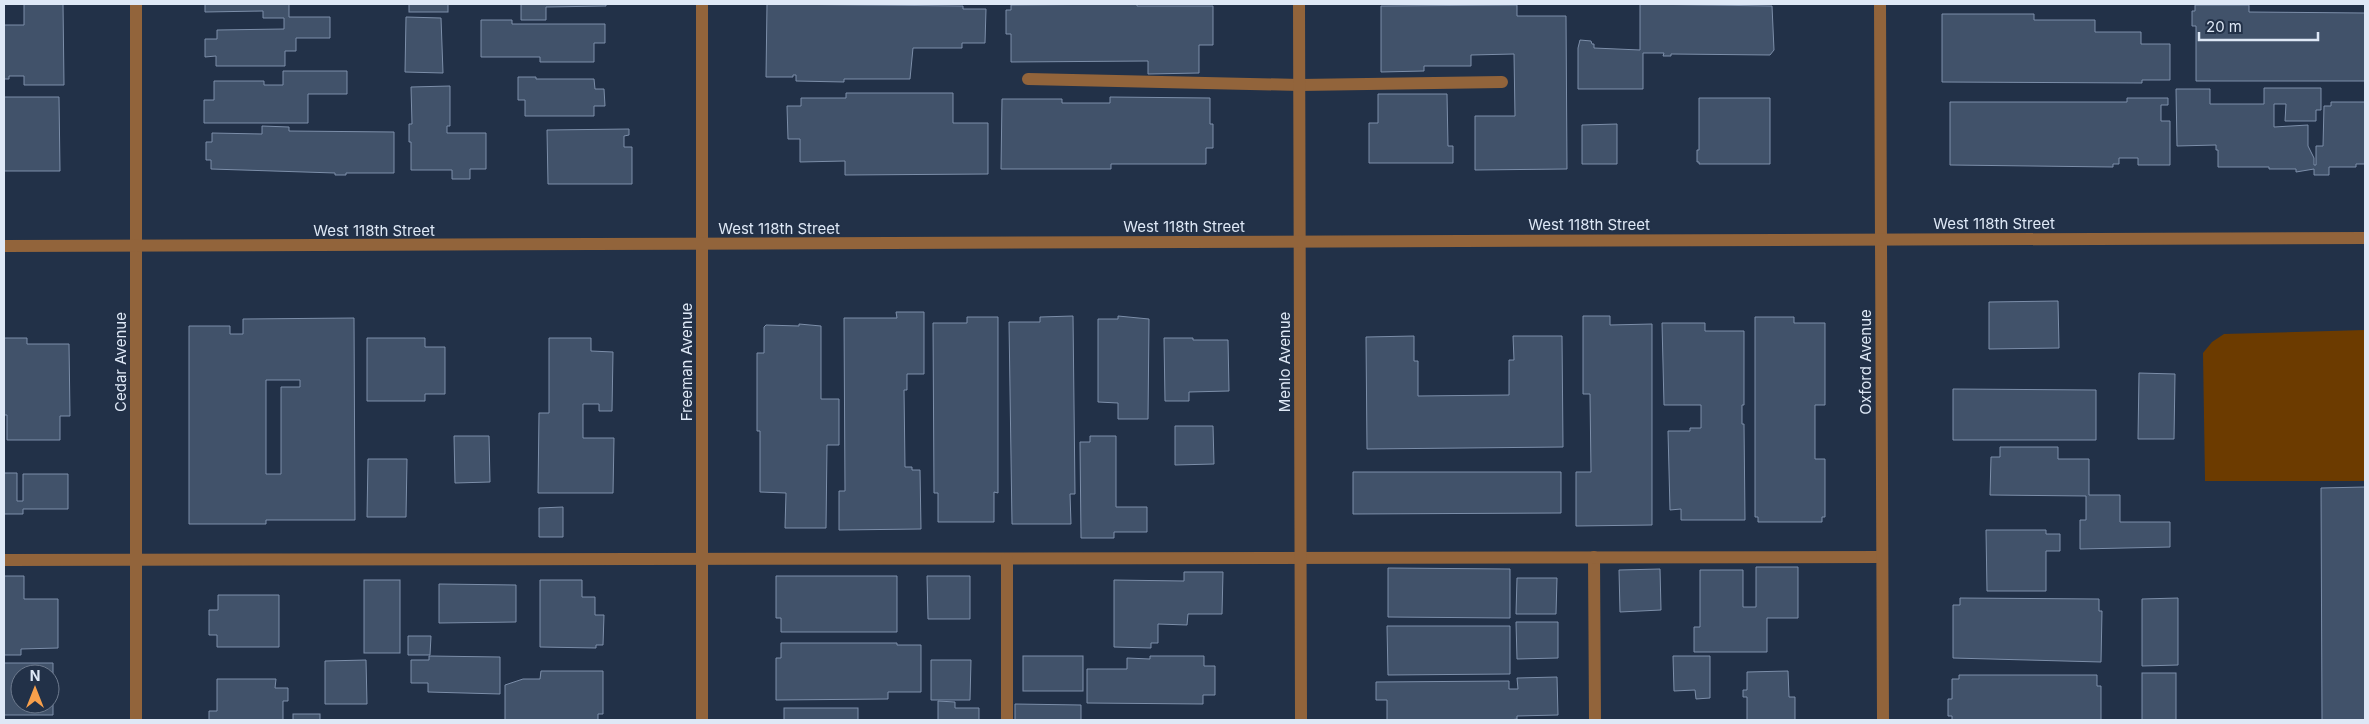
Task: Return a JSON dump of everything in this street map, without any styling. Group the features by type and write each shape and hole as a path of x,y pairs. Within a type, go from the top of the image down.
{"street":[{"name":"Cedar Avenue","path":"136,4 136,720"},
{"name":"Freeman Avenue","path":"702,4 702,720"},
{"name":"Menlo Avenue","path":"1299,4 1301,720"},
{"name":"Oxford Avenue","path":"1880,4 1883,720"},
{"path":"1028,79 1300,85 1502,82"},
{"name":"West 118th Street","path":"4,246 2365,238"},
{"path":"1594,557 1595,720"},
{"path":"4,560 1881,557"},
{"path":"1007,720 1008,558"}],"shaded area":[{"path":"2365,330 2365,481 2205,481 2203,353 2212,342 2224,334"}],"building":[{"path":"24,4 63,4 64,85 24,85 24,76 9,76 9,79 4,79 4,25 24,25"},
{"path":"205,4 289,4 289,17 330,17 330,38 296,38 296,51 285,51 285,66 216,66 216,56 205,57 205,39 217,39 217,30 284,29 284,18 263,18 263,11 205,12"},
{"path":"409,4 448,4 448,12 409,12"},
{"path":"521,4 606,4 606,6 546,7 546,20 521,20"},
{"path":"767,4 963,6 963,9 986,9 985,43 962,43 962,48 913,48 910,79 844,79 844,82 796,81 796,75 793,75 793,77 766,77"},
{"path":"1137,4 1137,6 1213,6 1213,45 1199,45 1199,73 1148,74 1148,61 1011,62 1011,34 1006,34 1006,10 1011,10 1011,5"},
{"path":"1640,4 1772,6 1774,50 1770,55 1671,54 1671,56 1663,56 1664,53 1643,53 1643,89 1578,89 1578,48 1580,40 1591,41 1594,44 1594,48 1640,50"},
{"path":"1517,5 1517,16 1566,16 1567,169 1475,170 1475,116 1515,116 1514,54 1471,55 1471,66 1424,66 1424,71 1381,72 1381,6"},
{"path":"2195,5 2249,5 2249,12 2365,13 2365,81 2196,81 2196,26 2192,26 2192,11 2195,11"},
{"path":"1942,14 2034,14 2034,20 2095,20 2095,32 2141,32 2141,44 2170,44 2170,80 2142,80 2142,83 1942,82"},
{"path":"406,17 441,18 443,73 405,72"},
{"path":"481,20 512,20 512,24 605,24 605,43 594,43 594,62 540,62 540,57 481,57"},
{"path":"283,71 347,71 347,94 308,94 308,123 204,123 204,100 214,100 214,81 264,81 264,85 283,85"},
{"path":"518,77 536,77 536,79 594,79 595,89 604,89 605,106 594,106 594,116 525,116 525,100 518,100"},
{"path":"450,86 450,126 447,126 447,133 486,133 486,169 470,169 470,179 452,179 452,170 411,170 409,124 412,124 411,87"},
{"path":"2264,88 2321,88 2321,110 2316,110 2316,121 2285,121 2286,104 2274,104 2274,127 2308,125 2308,146 2314,158 2314,165 2316,165 2316,146 2323,146 2324,106 2331,106 2331,102 2365,102 2365,164 2356,164 2356,167 2329,167 2329,175 2314,175 2314,169 2296,172 2296,169 2269,169 2269,167 2218,167 2218,150 2216,150 2216,145 2177,146 2176,89 2210,89 2210,104 2264,104"},
{"path":"846,93 953,93 953,123 988,123 988,174 845,175 845,161 800,162 800,139 788,139 787,106 801,106 801,98 846,98"},
{"path":"1378,94 1447,94 1448,146 1453,146 1453,163 1369,163 1369,123 1378,123"},
{"path":"4,97 59,97 60,171 4,171"},
{"path":"1110,97 1210,98 1210,124 1213,124 1213,148 1206,148 1206,164 1111,164 1111,169 1001,169 1002,99 1062,99 1062,103 1110,103"},
{"path":"1699,98 1770,98 1770,164 1699,164 1697,162 1697,150 1699,150"},
{"path":"2127,98 2168,98 2168,105 2161,105 2161,121 2170,121 2170,165 2138,165 2138,158 2119,158 2119,164 2113,164 2113,167 1950,165 1950,102 2127,102"},
{"path":"1617,124 1617,164 1582,164 1582,125"},
{"path":"262,126 289,127 289,131 394,132 394,173 346,173 346,175 335,175 335,173 211,169 211,160 206,160 206,142 212,142 212,133 262,134"},
{"path":"629,129 629,135 624,136 624,147 632,147 632,184 548,184 547,130"},
{"path":"2058,301 2059,348 1989,349 1989,302"},
{"path":"896,312 924,312 924,374 907,374 907,390 904,390 905,467 912,467 912,470 920,470 921,529 839,530 839,491 845,491 844,318 897,318"},
{"path":"1073,316 1075,494 1070,494 1071,524 1012,524 1009,322 1040,322 1040,317"},
{"path":"1118,316 1149,319 1148,419 1118,419 1118,403 1098,402 1098,319 1118,319"},
{"path":"1583,316 1610,316 1610,325 1652,324 1652,525 1576,526 1576,472 1591,472 1590,394 1583,394"},
{"path":"967,317 998,317 998,493 994,492 994,522 938,522 938,493 934,493 933,323 967,323"},
{"path":"1755,317 1794,317 1794,323 1825,323 1825,405 1815,405 1815,459 1825,459 1825,517 1822,517 1822,522 1758,522 1758,517 1755,517"},
{"path":"354,318 355,520 266,520 266,524 189,524 189,326 230,326 230,334 243,334 243,319","holes":["266,380 300,380 300,387 281,387 281,474 266,474"]},
{"path":"1662,323 1705,323 1705,331 1744,331 1744,405 1742,405 1742,424 1744,424 1745,520 1681,520 1681,509 1670,510 1668,431 1690,431 1690,428 1701,428 1701,405 1664,405"},
{"path":"799,324 821,326 821,399 839,399 839,445 827,445 826,528 785,528 786,493 760,492 760,431 757,431 757,353 764,353 764,327 766,325 799,326"},
{"path":"1414,336 1414,361 1418,361 1418,396 1509,395 1509,360 1514,360 1513,336 1562,336 1563,447 1367,449 1366,337"},
{"path":"4,338 27,338 27,344 69,344 70,416 60,416 60,440 7,440 7,415 4,415"},
{"path":"367,338 425,338 425,347 445,347 445,394 425,394 425,401 367,401"},
{"path":"549,338 591,338 591,351 613,352 612,411 599,411 599,404 583,404 583,438 614,438 613,493 538,493 539,413 549,413"},
{"path":"1164,338 1228,340 1229,391 1189,392 1189,401 1165,401"},
{"path":"2139,373 2175,374 2174,439 2138,439"},
{"path":"1953,389 2096,390 2096,440 1953,440"},
{"path":"1175,426 1213,426 1214,464 1175,465"},
{"path":"454,436 489,436 490,482 455,483"},
{"path":"1090,436 1116,436 1116,507 1147,507 1147,532 1114,532 1114,538 1081,538 1080,442 1090,442"},
{"path":"2000,447 2058,447 2058,459 2089,459 2089,495 2120,495 2120,522 2170,522 2170,547 2080,549 2080,520 2086,520 2086,496 1990,495 1991,457 2000,457"},
{"path":"368,459 407,459 406,517 367,517"},
{"path":"1353,472 1561,472 1561,513 1353,514"},
{"path":"4,473 17,473 17,501 23,501 23,474 68,474 68,509 23,509 23,514 4,514"},
{"path":"2365,487 2365,720 2322,720 2321,488"},
{"path":"563,507 563,537 539,537 539,508"},
{"path":"1986,530 2046,530 2046,534 2060,534 2060,551 2046,551 2046,591 1987,591"},
{"path":"1756,567 1798,567 1798,618 1767,618 1767,652 1694,652 1694,627 1700,627 1700,570 1743,570 1743,607 1756,607"},
{"path":"1388,568 1510,569 1510,618 1388,617"},
{"path":"1660,569 1661,610 1620,612 1619,570"},
{"path":"1184,572 1223,572 1222,614 1188,614 1187,625 1158,624 1158,643 1151,643 1151,648 1114,647 1114,580 1184,581"},
{"path":"4,576 24,576 24,599 58,599 58,648 21,649 21,655 4,655"},
{"path":"776,576 897,576 897,632 781,632 781,618 776,618"},
{"path":"927,576 970,576 970,619 928,619"},
{"path":"1517,578 1557,578 1556,614 1516,614"},
{"path":"364,580 400,580 400,653 364,653"},
{"path":"540,580 582,580 582,597 595,597 595,615 604,615 603,645 596,645 596,648 540,647"},
{"path":"439,584 516,585 516,622 439,623"},
{"path":"218,595 279,595 279,647 217,647 217,635 209,635 209,610 218,610"},
{"path":"1960,598 2099,599 2099,611 2102,611 2101,662 1953,658 1953,605 1960,605"},
{"path":"2178,598 2178,665 2142,666 2142,599"},
{"path":"1516,622 1558,622 1558,658 1517,659"},
{"path":"1387,626 1510,626 1510,674 1388,675"},
{"path":"408,636 431,636 430,655 408,655"},
{"path":"781,643 897,643 897,645 921,645 921,692 888,692 888,699 776,700 776,658 781,658"},
{"path":"429,656 500,657 500,694 428,692 428,683 411,683 411,660 429,660"},
{"path":"1023,656 1083,656 1083,691 1023,691"},
{"path":"1150,656 1204,656 1204,666 1215,666 1215,695 1203,695 1203,704 1087,703 1087,669 1127,669 1127,658 1150,659"},
{"path":"1673,656 1710,656 1710,698 1696,699 1695,690 1674,691"},
{"path":"366,660 367,704 325,704 325,661"},
{"path":"931,660 971,660 970,700 931,700"},
{"path":"4,663 53,663 10,664 10,714 53,715 4,715"},
{"path":"541,671 603,671 603,714 598,714 598,720 505,720 505,685 523,679 540,679"},
{"path":"1788,671 1789,697 1795,697 1795,720 1747,720 1747,697 1743,697 1743,690 1747,690 1747,672"},
{"path":"2142,673 2176,673 2176,720 2142,720"},
{"path":"1959,675 2097,675 2097,686 2101,686 2101,720 1952,720 1952,716 1948,716 1948,699 1952,699 1952,679 1959,679"},
{"path":"1557,677 1558,715 1517,716 1517,719 1510,720 1387,720 1387,700 1376,700 1376,682 1509,681 1509,689 1518,689 1517,678"},
{"path":"217,679 276,679 275,688 288,688 288,701 283,701 283,720 209,720 209,711 217,711"},
{"path":"938,701 955,702 955,708 979,708 979,720 938,720"},
{"path":"1015,704 1081,705 1081,720 1015,720"},
{"path":"784,708 858,708 858,720 784,720"},
{"path":"293,714 320,714 320,720 293,720"}]}
